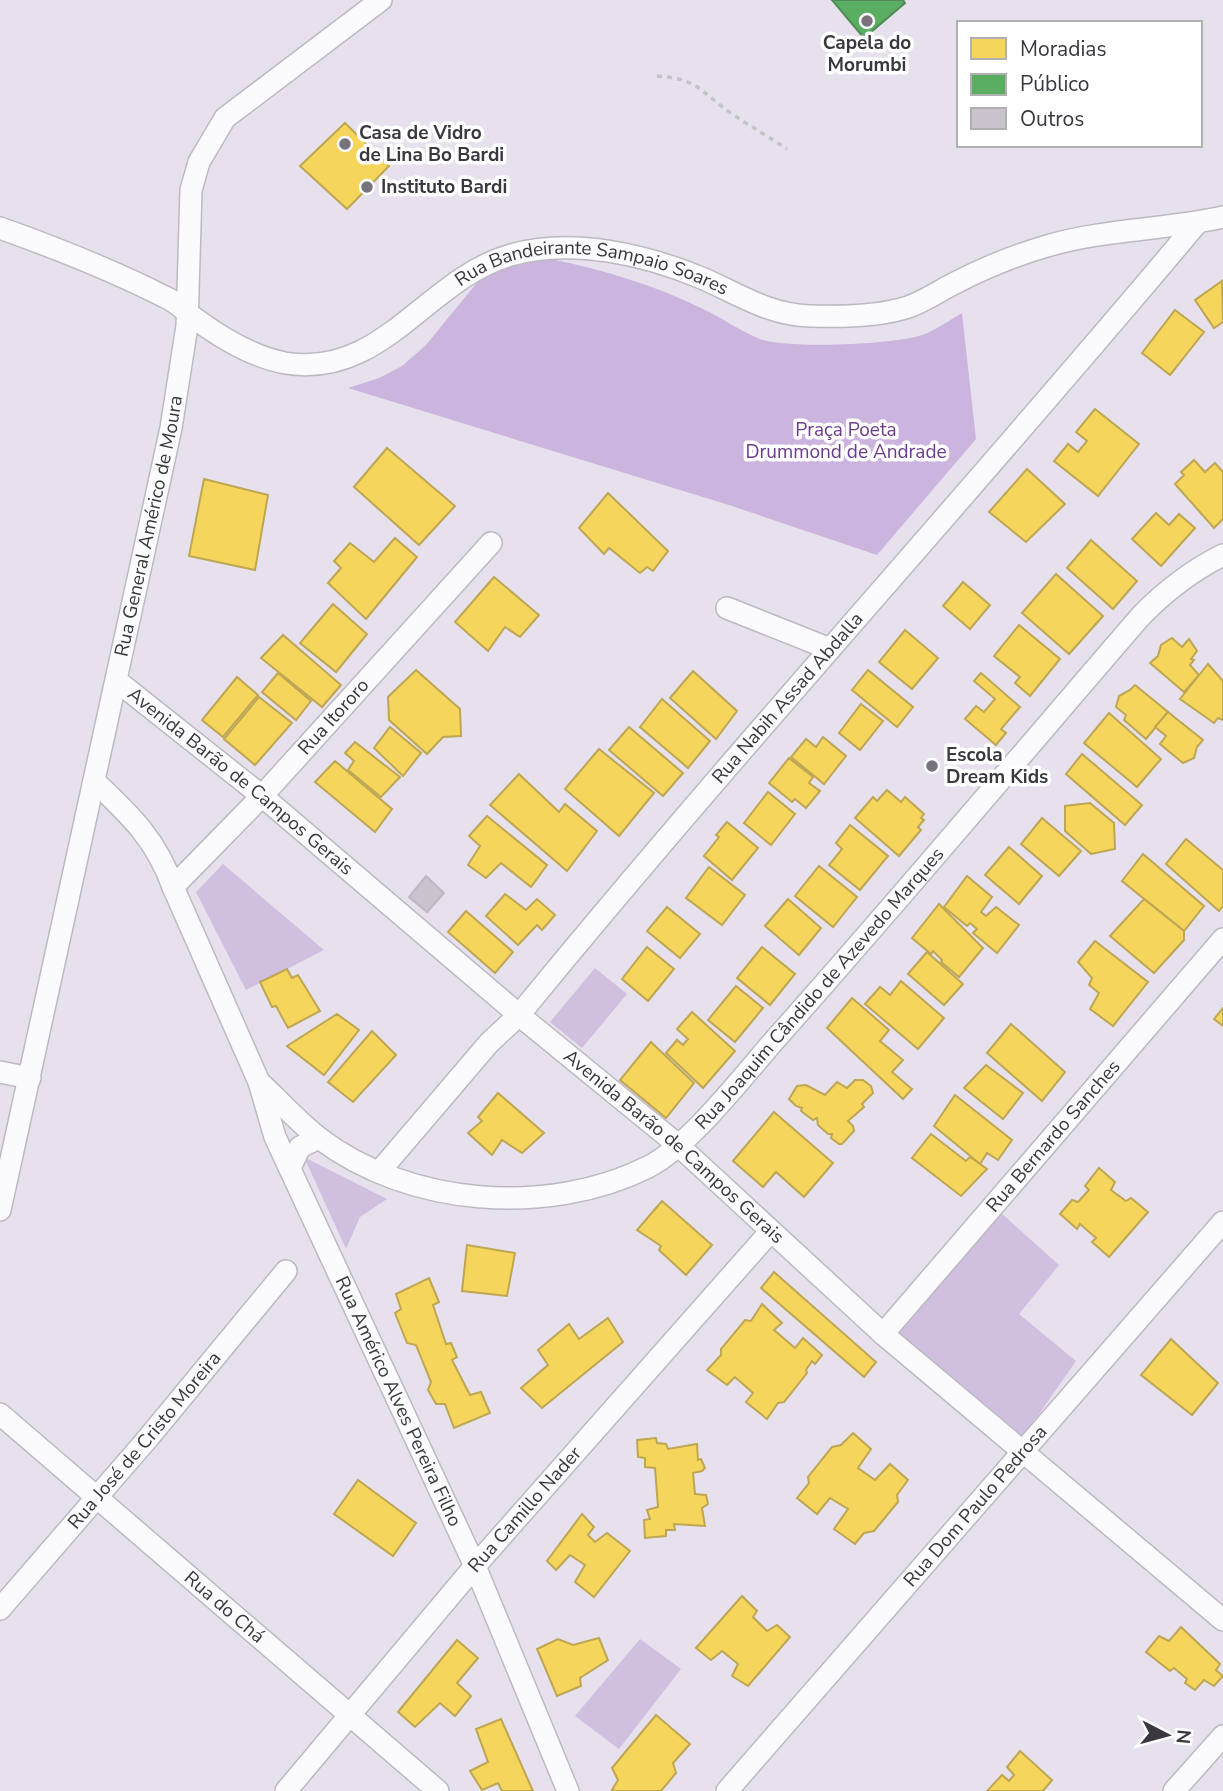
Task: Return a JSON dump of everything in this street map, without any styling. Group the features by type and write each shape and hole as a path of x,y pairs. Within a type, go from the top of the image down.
{"street":[{"name":"Rua General Américo de Moura","path":"0,1210 171,428 188,313 191,190 198,162 225,118 381,0"},
{"name":"Rua Bandeirante Sampaio Soares","path":"0,228 58,248 168,298 213,332 250,352 285,363 315,365 340,362 384,339 435,296 482,267 513,254 538,249 587,248 651,261 704,279 768,309 810,316 896,310 919,303 998,263 1047,246 1099,233 1197,223 1223,217"},
{"name":"Rua Nabih Assad Abdalla","path":"379,1172 489,1044 519,1016 830,649 1083,359 1197,223"},
{"name":"Rua Itororo","path":"173,887 261,796 491,543"},
{"name":"Rua Joaquim Cândido de Azevedo Marques","path":"259,1082 319,1138 361,1164 442,1193 478,1198 517,1198 578,1191 621,1179 651,1166 701,1122 807,1004 1140,617 1162,594 1184,577 1223,555"},
{"path":"727,608 830,649"},
{"name":"Avenida Barão de Campos Gerais","path":"117,681 261,796 519,1016 678,1145 883,1334 1223,1620"},
{"name":"Rua Joaquim Cândido de Azevedo Marques","path":"94,781 149,838 164,862 259,1082 275,1137 290,1168"},
{"name":"Rua Bernardo Sanches","path":"883,1334 1223,939"},
{"path":"0,1072 30,1078"},
{"path":"290,1168 300,1147 319,1138"},
{"name":"Rua Américo Alves Pereira Filho","path":"290,1168 475,1566 568,1791"},
{"name":"Rua Camillo Nader","path":"286,1791 475,1566 770,1232"},
{"name":"Rua Dom Paulo Pedrosa","path":"727,1791 1220,1233"},
{"name":"Rua José de Cristo Moreira","path":"0,1609 286,1271"},
{"name":"Rua do Chá","path":"0,1414 438,1791"},
{"path":"1174,1791 1223,1737"}],"path":[{"path":"657,76 676,77 698,85 729,111 787,149"}],"shaded area":[{"path":"223,864 324,950 246,990 196,892"},
{"path":"595,968 627,994 582,1048 550,1022"},
{"path":"304,1157 387,1199 360,1217 346,1249"},
{"path":"993,1206 1059,1265 1019,1314 1076,1361 1016,1447 883,1334"},
{"path":"640,1639 681,1669 619,1749 575,1716"}],"green space":[{"name":"Praça Poeta Drummond de Andrade","path":"551,259 648,286 685,300 753,336 773,342 817,345 911,338 930,332 962,313 976,439 877,555 729,505 348,388 379,378 402,366 426,345 493,263"}],"building: Moradias":[{"name":"Casa de Vidro de Lina Bo Bardi","path":"345,123 389,166 347,209 300,166"},
{"path":"1222,281 1223,322 1214,328 1195,300"},
{"path":"1175,310 1204,332 1170,375 1142,353"},
{"path":"1095,409 1139,444 1098,496 1054,461 1068,444 1078,452 1087,441 1076,432"},
{"path":"387,448 455,506 419,545 354,487"},
{"path":"1194,460 1205,472 1215,463 1223,472 1223,519 1214,528 1175,484 1184,475 1181,472"},
{"path":"1027,469 1065,504 1026,542 989,512"},
{"path":"204,479 268,495 255,570 189,556"},
{"path":"608,493 668,551 653,571 647,567 640,573 609,548 604,554 579,528"},
{"path":"1156,513 1169,525 1179,514 1195,528 1161,566 1132,539"},
{"path":"395,538 417,557 366,619 328,583 341,568 334,561 350,543 374,562"},
{"path":"1091,540 1137,581 1113,609 1067,568"},
{"path":"1056,574 1103,616 1069,654 1022,613"},
{"path":"494,577 539,615 520,637 505,627 488,651 455,622"},
{"path":"963,582 990,605 970,629 943,606"},
{"path":"333,604 367,634 336,672 300,643"},
{"path":"1019,625 1060,659 1030,696 1015,683 1020,677 994,656"},
{"path":"905,630 938,658 912,689 879,662"},
{"path":"283,635 341,685 322,707 261,658"},
{"path":"1172,638 1182,647 1189,639 1197,651 1190,665 1199,675 1184,692 1150,663 1158,656 1161,645"},
{"path":"1208,664 1223,681 1223,720 1218,718 1214,723 1180,699"},
{"path":"416,670 460,709 461,736 443,737 427,754 389,720 388,697"},
{"path":"868,670 913,707 897,727 852,690"},
{"path":"693,671 737,711 716,739 670,698"},
{"path":"278,673 311,701 296,720 262,692"},
{"path":"981,673 1020,707 1001,729 1006,733 996,745 965,719 976,706 984,712 995,699 974,681"},
{"path":"237,677 258,695 223,737 202,720"},
{"path":"1135,685 1168,712 1146,739 1124,720 1126,715 1116,707 1119,696"},
{"path":"259,697 292,723 255,765 224,739"},
{"path":"662,699 710,741 688,768 640,727"},
{"path":"861,704 883,721 860,750 839,733"},
{"path":"1168,712 1203,740 1197,747 1194,758 1183,763 1160,744 1166,736 1155,727"},
{"path":"1109,713 1161,759 1137,787 1084,743"},
{"path":"390,727 421,753 403,776 374,748"},
{"path":"629,727 683,773 663,796 609,750"},
{"path":"823,737 846,756 824,784 791,757 806,739 816,747"},
{"path":"355,742 400,777 381,797 348,770 354,761 345,753"},
{"path":"599,749 654,793 619,836 565,789"},
{"path":"1082,754 1142,805 1125,825 1066,774"},
{"path":"789,758 813,777 809,783 820,791 806,808 795,799 792,802 769,783"},
{"path":"335,761 392,809 375,832 315,782"},
{"path":"519,774 559,812 565,804 597,831 567,871 490,805"},
{"path":"887,790 901,802 905,797 924,814 921,818 924,820 918,827 921,830 899,856 855,818 873,797 877,801"},
{"path":"768,792 795,814 771,845 744,823"},
{"path":"1090,803 1114,823 1115,849 1091,854 1065,831 1065,806"},
{"path":"487,816 547,865 531,887 501,863 486,878 468,865 480,846 469,836"},
{"path":"1042,818 1081,851 1059,876 1021,844"},
{"path":"727,822 758,848 732,880 704,856"},
{"path":"850,825 888,856 860,890 829,865 842,849 836,843"},
{"path":"1186,839 1223,870 1223,906 1219,911 1166,864"},
{"path":"1009,847 1042,876 1019,904 985,875"},
{"path":"1143,854 1204,906 1184,931 1122,881"},
{"path":"819,866 857,897 833,927 795,896"},
{"path":"709,867 745,895 722,925 686,898"},
{"path":"967,876 992,897 981,912 986,916 996,907 1019,925 997,953 973,933 977,929 970,923 967,926 944,907"},
{"path":"505,894 526,910 537,899 555,915 542,930 537,925 518,945 486,916"},
{"path":"788,899 821,928 799,955 765,926"},
{"path":"1144,899 1184,931 1184,940 1154,973 1110,936"},
{"path":"939,904 983,948 959,977 941,962 933,951 931,954 912,938"},
{"path":"667,907 700,934 680,958 647,931"},
{"path":"466,911 513,952 495,973 448,932"},
{"path":"1095,941 1148,982 1113,1026 1090,1009 1099,993 1089,985 1092,978 1078,962"},
{"path":"647,947 674,969 648,1001 622,979"},
{"path":"762,947 795,974 770,1005 737,978"},
{"path":"927,952 963,984 944,1005 908,974"},
{"path":"287,969 292,978 298,975 320,1011 288,1028 276,1006 272,1007 260,982"},
{"path":"901,981 944,1018 918,1049 865,1004 880,987 890,995"},
{"path":"736,986 763,1008 735,1042 708,1020"},
{"path":"852,998 889,1030 880,1041 903,1060 892,1072 912,1089 903,1099 827,1028"},
{"path":"1223,1008 1223,1026 1214,1019"},
{"path":"692,1012 735,1051 703,1088 666,1053 677,1040 683,1045 688,1039 677,1029"},
{"path":"337,1014 359,1030 324,1075 287,1046"},
{"path":"1011,1024 1065,1072 1042,1101 987,1053"},
{"path":"372,1031 396,1055 353,1102 328,1082"},
{"path":"651,1042 694,1083 666,1118 620,1080"},
{"path":"986,1065 1023,1093 1003,1119 964,1088"},
{"path":"855,1080 863,1080 871,1086 873,1093 862,1104 864,1107 848,1121 854,1131 842,1144 831,1138 832,1134 828,1134 818,1125 817,1118 813,1120 789,1099 797,1086 806,1085 825,1095 837,1082 847,1088"},
{"path":"498,1093 544,1133 522,1153 502,1140 492,1155 468,1133 482,1121 478,1117"},
{"path":"955,1095 1012,1140 998,1160 987,1153 980,1164 934,1126"},
{"path":"774,1112 833,1163 804,1197 776,1172 763,1187 733,1161"},
{"path":"931,1134 966,1161 970,1157 987,1169 961,1196 912,1158"},
{"path":"1099,1168 1115,1182 1111,1190 1126,1201 1131,1198 1148,1212 1109,1257 1092,1242 1096,1238 1080,1224 1077,1229 1060,1214 1072,1200 1078,1202 1089,1190 1085,1186"},
{"path":"662,1201 712,1245 686,1275 659,1250 661,1246 637,1230"},
{"path":"467,1245 515,1253 507,1296 462,1291"},
{"path":"774,1272 876,1362 864,1377 761,1288"},
{"path":"429,1278 439,1302 433,1305 446,1344 451,1343 457,1357 452,1360 470,1395 481,1392 490,1413 454,1428 445,1404 436,1404 428,1390 431,1382 416,1345 407,1343 395,1313 401,1309 396,1294"},
{"path":"762,1304 782,1323 774,1330 795,1348 803,1338 822,1355 815,1364 812,1361 807,1373 784,1402 778,1403 767,1419 746,1402 753,1393 735,1377 727,1385 707,1370 745,1320 751,1321"},
{"path":"608,1318 623,1342 542,1408 521,1388 548,1365 538,1350 569,1324 579,1339"},
{"path":"1171,1339 1218,1383 1192,1415 1141,1375"},
{"path":"853,1433 871,1449 858,1468 875,1480 890,1464 908,1480 897,1495 898,1502 874,1531 864,1533 855,1544 834,1529 848,1509 830,1498 817,1514 797,1498 809,1483 808,1477 832,1447 841,1445"},
{"path":"656,1438 657,1443 666,1444 668,1449 697,1444 698,1460 701,1459 705,1468 693,1473 695,1494 706,1495 708,1504 702,1508 705,1526 674,1524 675,1530 666,1530 666,1536 645,1538 644,1520 650,1519 647,1510 658,1507 655,1468 645,1467 645,1458 638,1457 637,1440"},
{"path":"358,1480 416,1523 393,1556 334,1514"},
{"path":"582,1514 594,1527 588,1535 595,1542 607,1533 630,1551 594,1597 575,1582 585,1565 570,1555 556,1570 547,1561"},
{"path":"742,1596 757,1611 753,1617 767,1631 777,1625 790,1637 748,1686 732,1676 738,1664 722,1651 711,1660 696,1648"},
{"path":"1181,1627 1220,1664 1216,1670 1223,1676 1214,1686 1204,1680 1195,1690 1185,1683 1187,1679 1174,1668 1170,1671 1146,1652 1159,1636 1169,1641"},
{"path":"599,1638 608,1660 580,1678 581,1686 557,1696 537,1649 558,1639 573,1645"},
{"path":"457,1640 478,1658 457,1683 471,1696 455,1716 440,1703 415,1727 398,1712"},
{"path":"656,1715 690,1744 673,1763 676,1773 661,1791 612,1790 618,1780 612,1768"},
{"path":"501,1719 533,1791 502,1791 498,1783 482,1790 470,1771 488,1762 476,1729"},
{"path":"1020,1751 1052,1780 1043,1791 987,1791 1002,1775 1009,1781 1014,1775 1007,1767"}],"building: Público":[{"name":"Capela do Morumbi","path":"832,0 903,0 905,3 864,38"}],"building: Outros":[{"path":"426,876 444,893 427,912 409,897"}],"place":[{"name":"Capela do Morumbi","path":"867,21"},
{"name":"Casa de Vidro de Lina Bo Bardi","path":"345,144"},
{"name":"Instituto Bardi","path":"367,187"},
{"name":"Escola Dream Kids","path":"932,766"}]}
